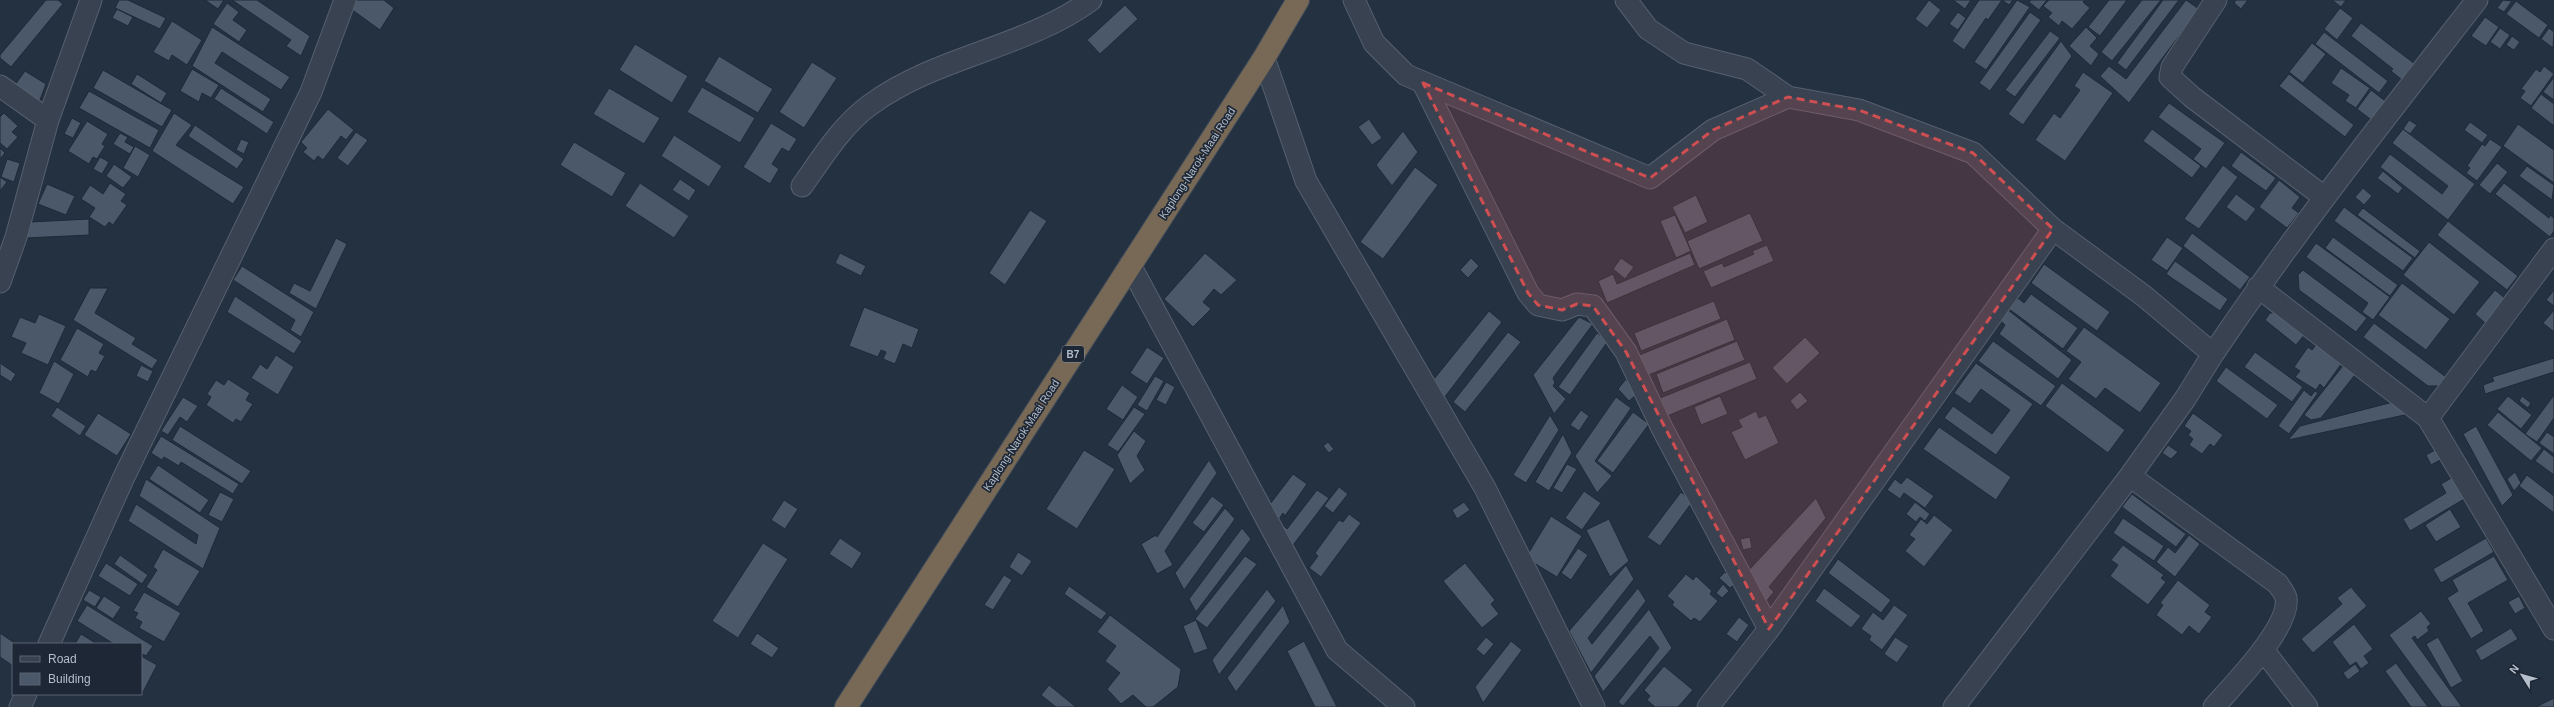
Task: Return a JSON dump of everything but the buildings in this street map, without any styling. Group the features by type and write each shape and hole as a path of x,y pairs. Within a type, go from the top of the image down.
{"highway":[{"name":"Kaplong-Narok-Maai Road","path":"846,707 1264,58 1298,0"}],"street":[{"path":"0,282 16,237 48,120 91,0"},
{"path":"49,643 123,479 312,92 345,0"},
{"path":"802,186 837,138 870,105 921,76 1054,22 1091,0"},
{"path":"1354,0 1374,43 1406,74 1423,83 1650,178 1713,130 1788,97"},
{"path":"1626,0 1648,29 1684,53 1747,69 1788,97 1860,110 1973,153 2053,229 2144,296 2212,354"},
{"path":"2216,0 2172,67 2170,77 2192,97 2324,197"},
{"path":"1954,707 2130,476 2185,399 2212,354 2258,287 2324,197 2477,0"},
{"path":"1264,58 1306,181 1485,488 1594,707"},
{"path":"1423,83 1528,293 1538,305 1562,310 1577,304 1594,306 1626,352 1666,435 1769,629"},
{"path":"0,86 48,120"},
{"path":"1708,707 1769,629 2053,229"},
{"path":"2428,418 2554,249"},
{"path":"1130,265 1337,650 1404,707"},
{"path":"2258,287 2428,418 2552,617"},
{"path":"2130,476 2278,584 2286,598 2282,617 2264,651 2214,707"},
{"path":"2264,651 2307,707"},
{"path":"20,707 26,695"}],"highlighted area":[{"path":"1423,83 1650,178 1713,130 1788,97 1859,110 1973,153 2053,229 1769,629 1626,352 1593,306 1577,304 1562,310 1538,305 1528,293"}]}
